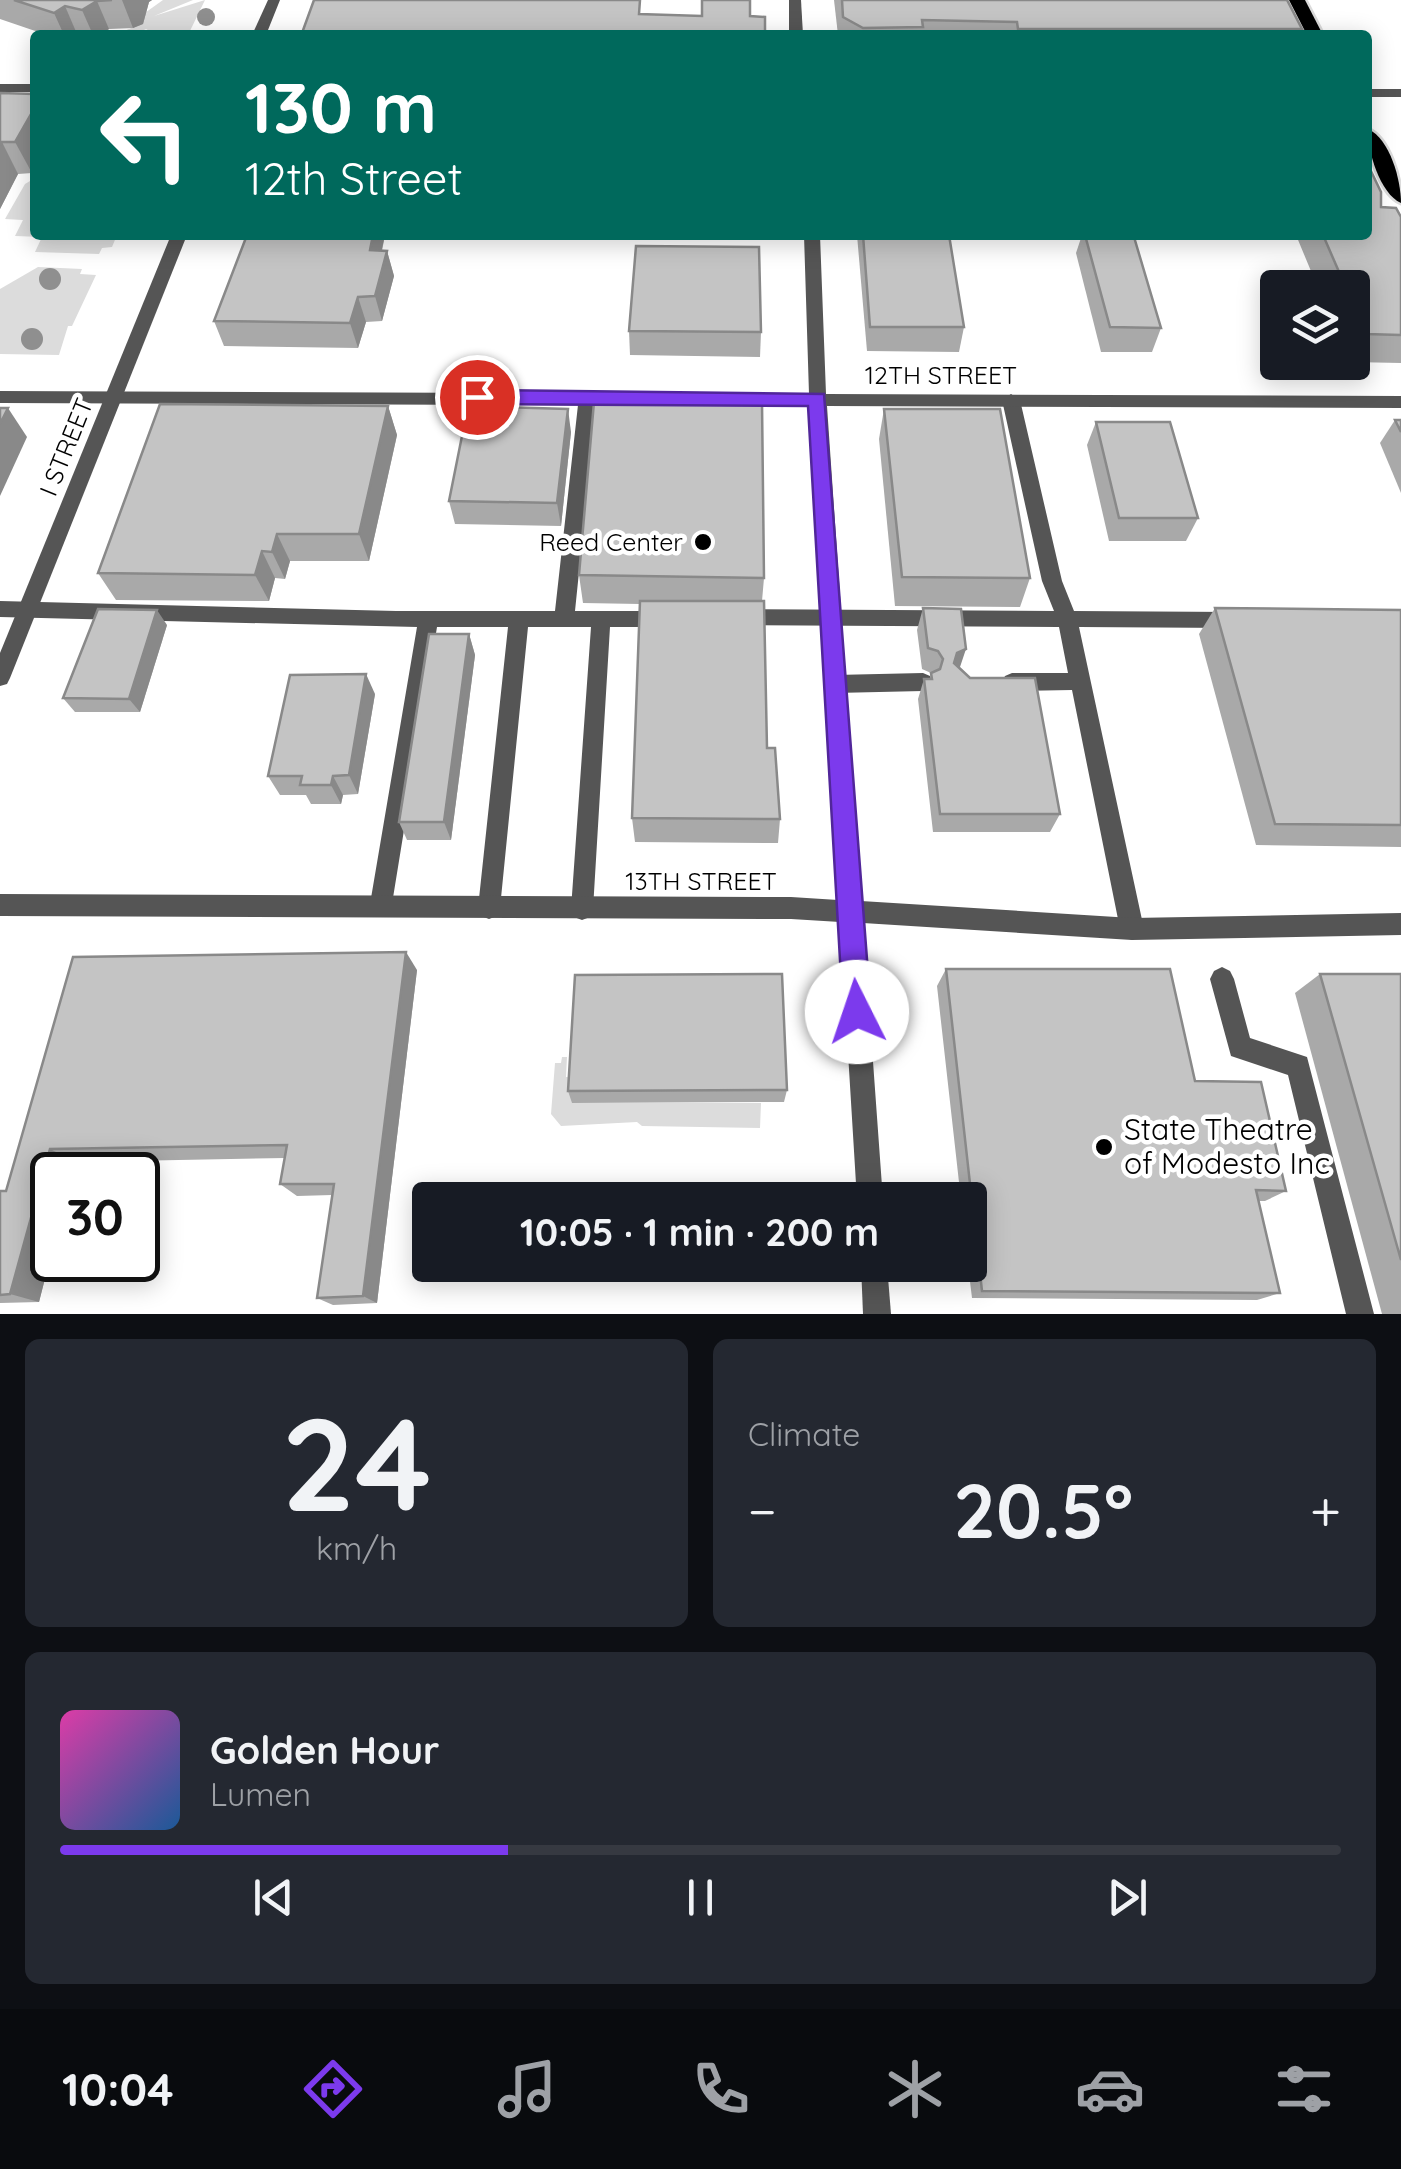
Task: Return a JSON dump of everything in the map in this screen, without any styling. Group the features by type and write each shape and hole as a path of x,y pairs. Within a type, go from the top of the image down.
{"main road":[{"path":"1297,0 1313,30"},
{"path":"1372,142 1401,197"}],"street":[{"path":"261,30 274,0"},
{"path":"795,0 796,30"},
{"path":"0,88 30,88"},
{"path":"1372,93 1401,93"},
{"name":"I STREET","path":"0,678 176,240"},
{"path":"812,240 835,684 869,1182"},
{"path":"564,620 588,396"},
{"name":"12TH STREET","path":"0,397 588,396 1401,402"},
{"path":"1011,400 1052,581 1067,619 1132,928"},
{"path":"0,609 428,619 678,618"},
{"path":"718,618 1244,620"},
{"path":"380,904 428,619"},
{"path":"489,908 519,620"},
{"path":"582,909 601,620"},
{"path":"981,682 1080,681"},
{"path":"835,684 924,682"},
{"name":"13TH STREET","path":"0,905 791,908 1132,928 1401,924"},
{"path":"1222,979 1240,1047 1298,1066 1360,1314"},
{"path":"875,1282 876,1314"}],"shaded area":[{"path":"163,0 193,0 154,16 205,0 190,30 126,30 139,25 142,15"},
{"path":"30,181 30,237 15,236 23,220 5,219"},
{"path":"41,240 115,240 112,247 102,248 99,254 35,252"},
{"path":"38,267 82,269 80,274 96,275 72,326 68,326 59,355 0,354 0,289"},
{"path":"562,1057 567,1057 566,1077 574,1077 573,1103 761,1103 760,1128 642,1126 637,1122 561,1126 551,1114 555,1063 561,1063"}],"building":[{"path":"14,0 112,0 97,1 82,10 65,6 54,13"},
{"path":"314,0 640,0 639,14 702,16 702,0 750,0 750,16 765,17 765,30 303,30"},
{"path":"842,0 1287,0 1302,29 1018,29 1017,22 922,20 923,27 863,28 843,17"},
{"path":"0,93 30,94 30,116 15,142 0,145"},
{"path":"1372,173 1381,192 1381,207 1396,208 1401,217 1401,335 1370,334 1370,270 1338,270 1325,240 1372,240"},
{"path":"245,240 372,240 370,250 387,251 375,296 358,297 350,323 214,321"},
{"path":"863,240 950,240 964,327 870,327"},
{"path":"1086,240 1135,240 1161,328 1110,327"},
{"path":"636,246 759,247 761,332 629,331"},
{"name":"Reed Center","path":"594,402 762,402 764,578 579,575"},
{"path":"160,404 388,406 359,534 277,534 272,552 262,551 255,575 98,573"},
{"path":"468,406 568,409 557,503 449,501"},
{"path":"0,408 8,408 0,424"},
{"path":"884,409 1000,409 1030,578 902,577"},
{"path":"1096,422 1170,422 1198,518 1119,518"},
{"path":"640,601 764,601 767,748 775,748 780,819 632,818"},
{"path":"923,608 961,609 966,649 957,653 954,663 970,678 1035,678 1060,814 940,814 924,679 932,679 931,673 940,669 943,659 938,651 928,648"},
{"path":"1215,608 1401,610 1401,825 1275,824"},
{"path":"98,609 157,610 129,699 63,698"},
{"path":"429,634 469,634 444,822 399,822"},
{"path":"366,674 349,775 333,776 331,785 300,785 302,776 268,776 290,675"},
{"path":"406,952 363,1296 317,1298 334,1184 280,1184 287,1145 30,1152 30,1222 10,1294 0,1295 0,1191 6,1191 73,957"},
{"path":"946,969 1170,969 1195,1081 1261,1082 1286,1191 1256,1190 1280,1293 982,1291 981,1282 987,1282 987,1182 970,1182"},
{"path":"782,974 787,1090 568,1091 575,975"},
{"path":"1320,974 1401,974 1401,1260"}],"place":[{"name":"Reed Center","path":"703,542"},
{"name":"State Theatre of Modesto Inc","path":"1104,1147"}],"route":[{"path":"477,397 818,399 857,1012"}]}
